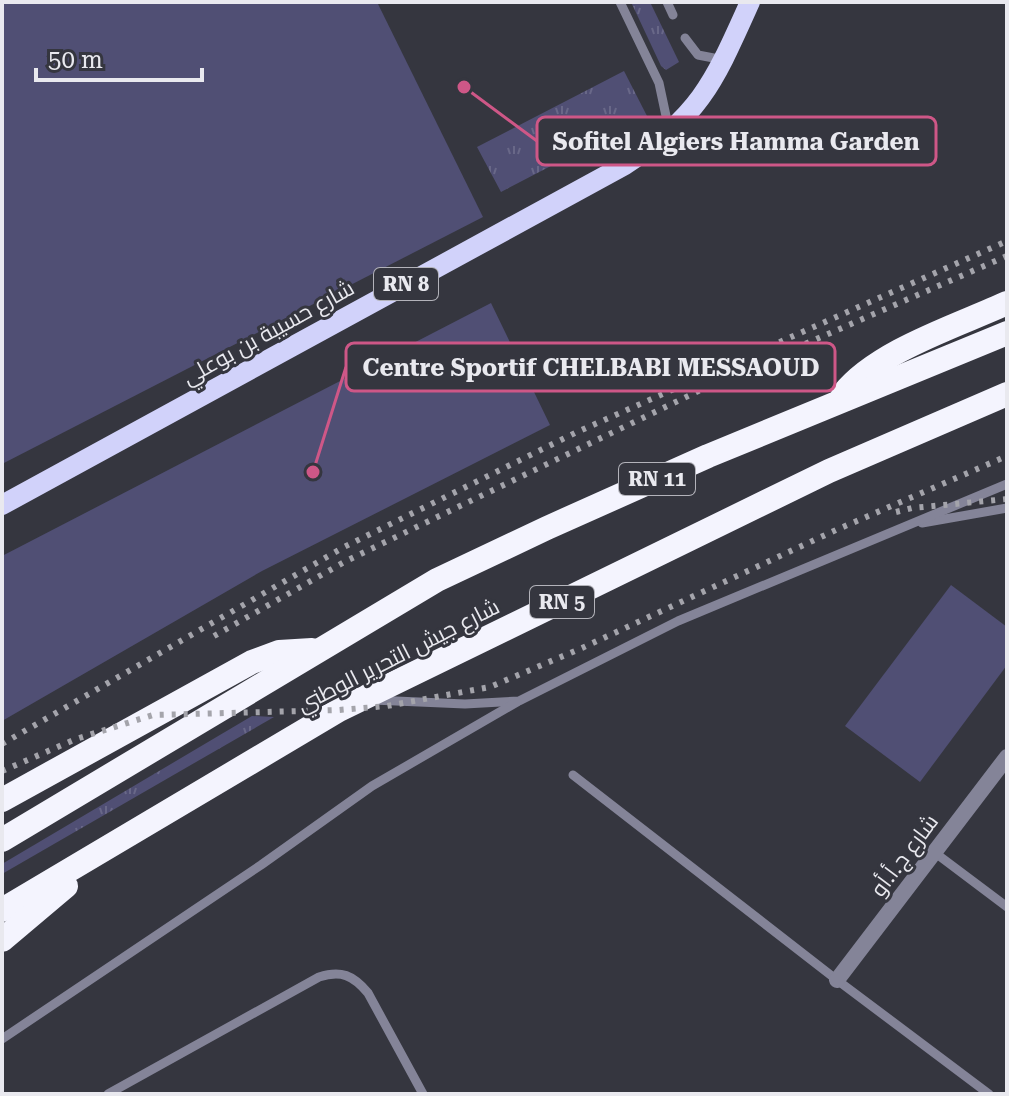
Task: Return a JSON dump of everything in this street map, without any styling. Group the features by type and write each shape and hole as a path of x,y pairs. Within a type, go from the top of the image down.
{"highway":[{"path":"838,401 865,372 887,358 1007,303"},
{"name":"شارع جيش التحرير الوطني","path":"2,840 319,649 464,567 838,401 1007,333"},
{"name":"شارع جيش التحرير الوطني","path":"2,910 339,710 829,471 1007,394"},
{"path":"2,800 252,662 279,652 319,649"},
{"path":"2,940 130,833"}],"main road":[{"name":"شارع حسيبة بن بوعلي","path":"2,505 625,165 669,134 697,105 724,60 750,2"}],"street":[{"name":"شارع ج.أ.أو","path":"837,980 1007,757"}],"lane":[{"path":"620,2 659,83 669,134"},
{"path":"667,2 673,15"},
{"path":"685,38 698,55 724,60"},
{"path":"2,1039 261,865 372,786 519,701 678,621 1007,484"},
{"path":"903,526 1007,508"},
{"path":"362,700 465,704 519,701"},
{"path":"573,775 989,1094"},
{"path":"934,852 1007,907"},
{"path":"108,1094 319,977 332,973 346,974 358,980 368,993 423,1094"}],"green space":[{"path":"2,2 377,2 483,217 2,464"},
{"path":"631,2 650,2 679,62 666,70 661,66"},
{"path":"624,71 647,116 501,192 477,147"},
{"path":"491,303 550,425 262,571 2,721 2,556"},
{"path":"951,585 1007,627 1007,665 920,782 845,726"},
{"path":"252,716 274,717 2,874 2,864"}],"railway":[{"path":"2,744 344,547 575,433 1007,241"},
{"path":"214,636 346,561 711,385 1007,256"},
{"path":"2,771 76,739 153,715 339,710 387,706 490,687 1007,456"},
{"path":"896,512 1007,499"}],"place":[{"name":"Sofitel Algiers Hamma Garden","path":"464,87"},
{"name":"Centre Sportif CHELBABI MESSAOUD","path":"313,472"}]}
